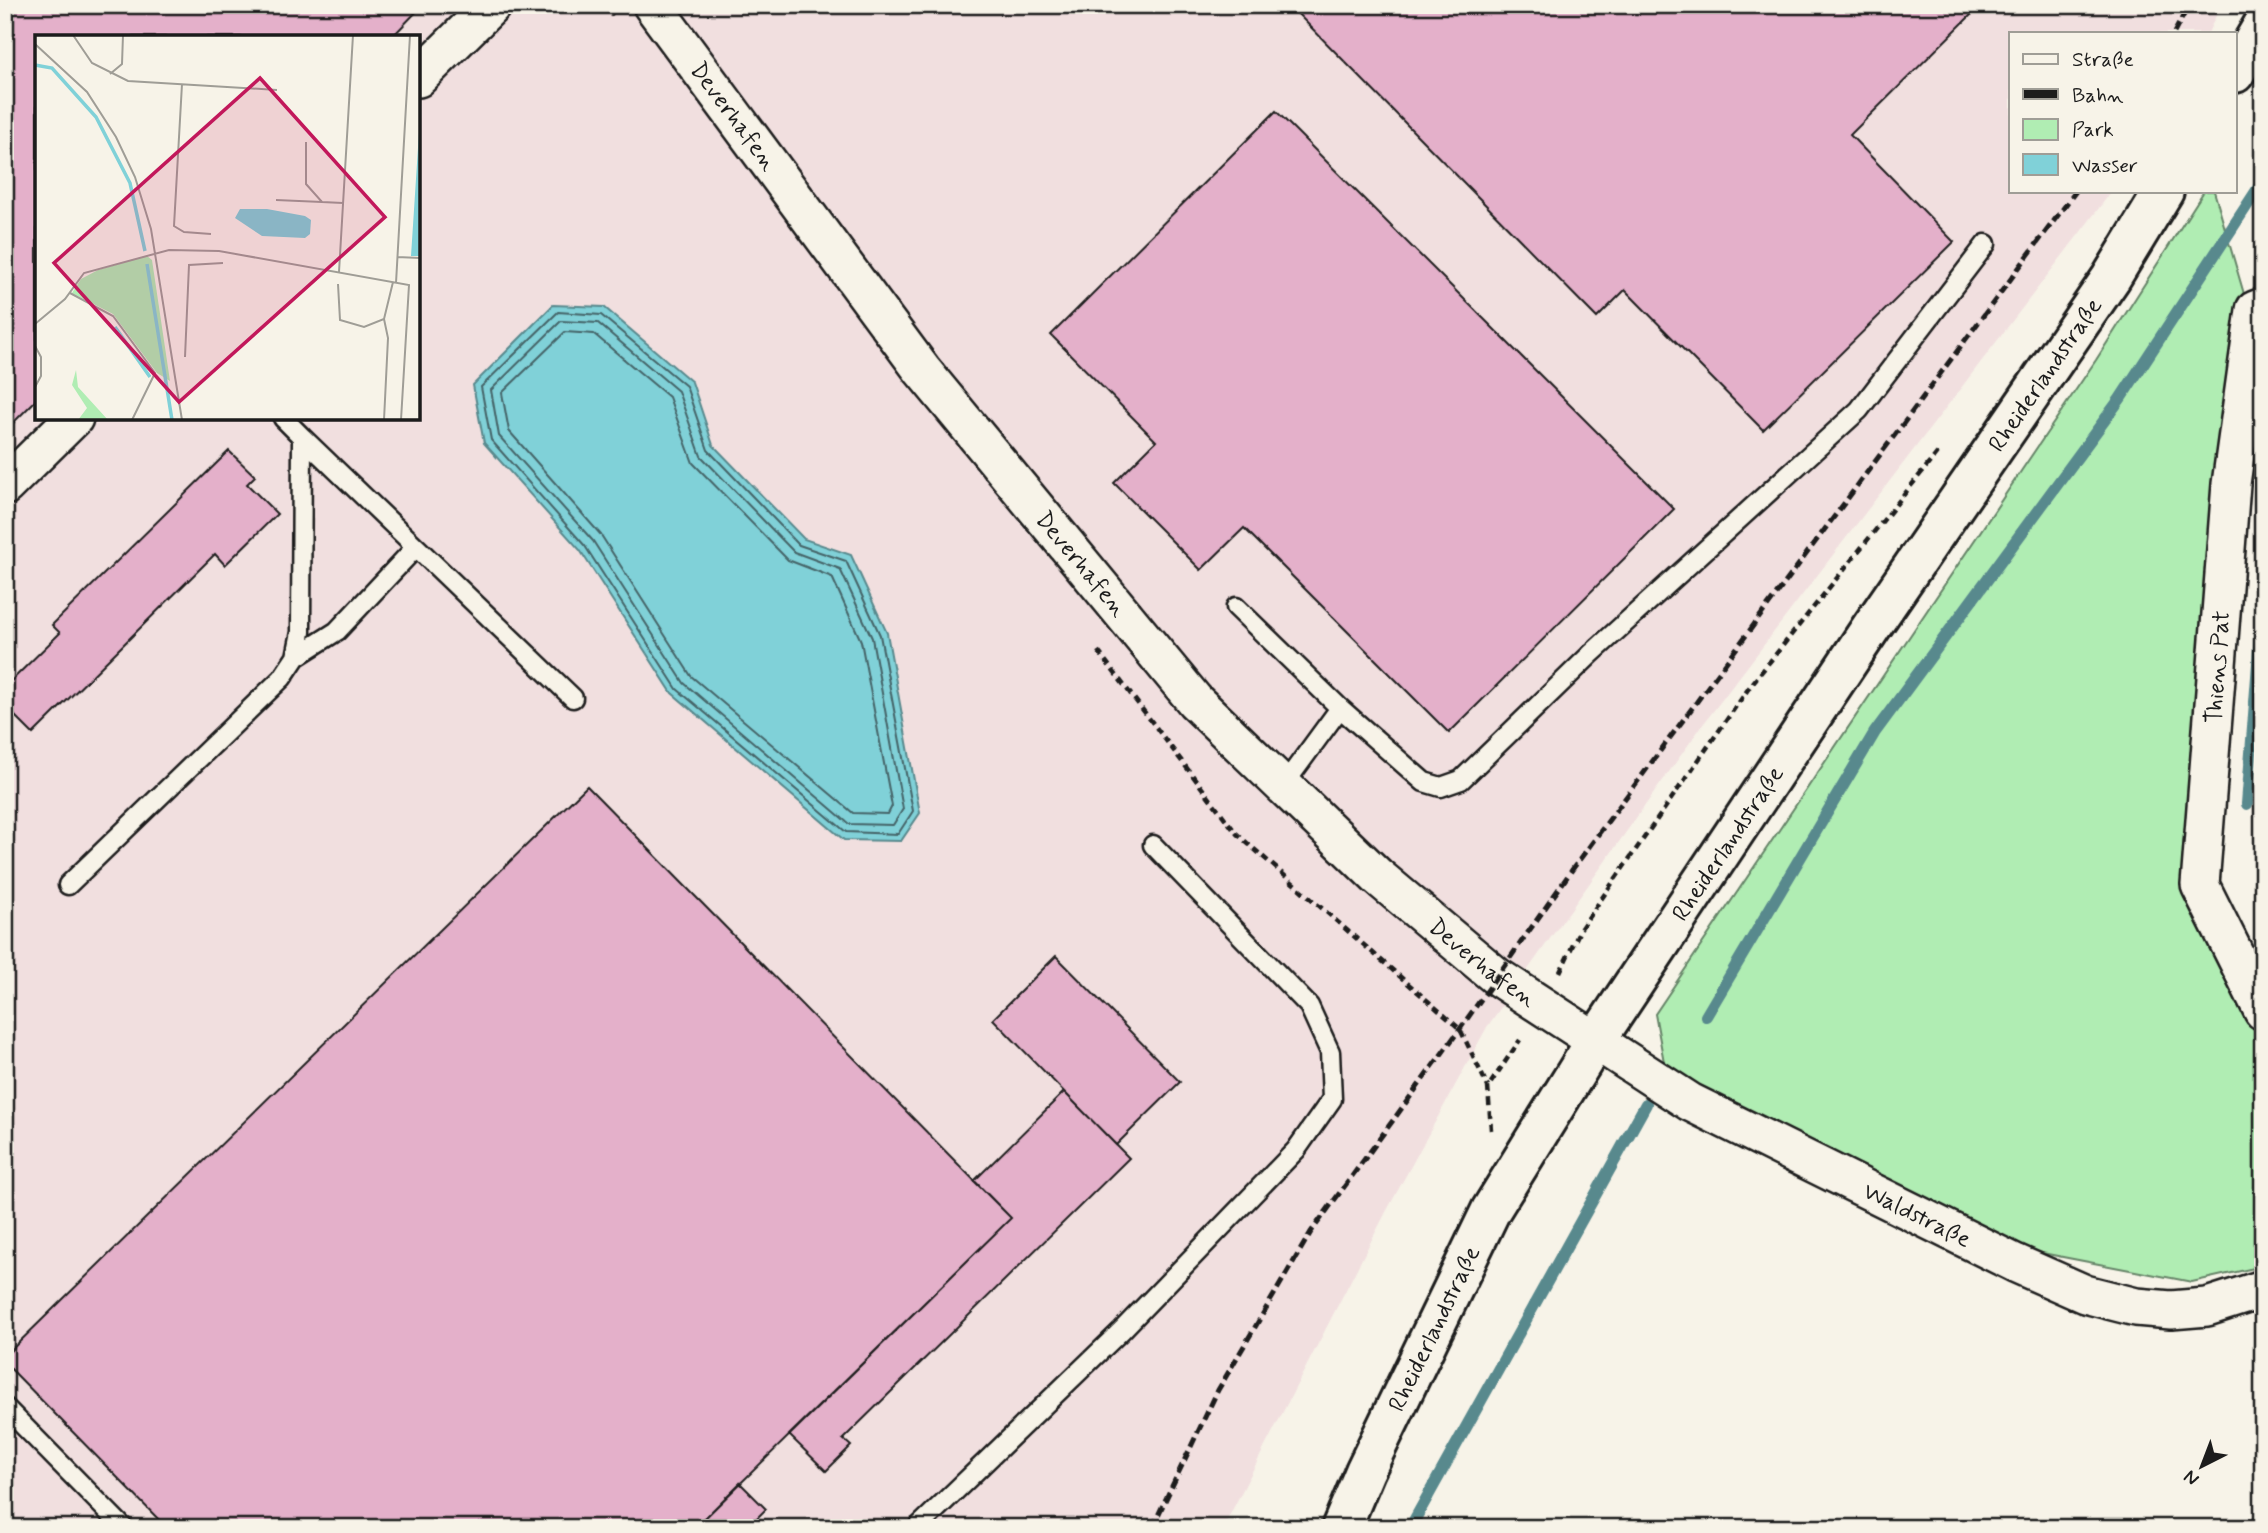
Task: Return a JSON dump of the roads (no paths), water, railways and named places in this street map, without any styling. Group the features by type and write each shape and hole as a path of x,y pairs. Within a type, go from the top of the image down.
{"main road":[{"path":"2236,71 2263,25"},
{"name":"Rheiderlandstraße","path":"1341,1528 1365,1471 1491,1210 1595,1042 1872,626 2111,278 2163,192"}],"street":[{"path":"420,76 492,5"},
{"name":"Deverhafen","path":"652,5 922,370 1195,701 1377,876 1496,976 1595,1042"},
{"name":"Thiens Pat","path":"2259,309 2231,484 2200,885 2263,1012"},
{"path":"5,486 72,420"},
{"name":"Waldstraße","path":"1595,1042 1690,1102 2015,1264 2085,1294 2136,1307 2171,1310 2207,1307 2263,1289"}],"lane":[{"path":"1236,607 1340,708 1424,782 1441,787 1461,780 1591,654 1859,410 1986,244"},
{"path":"285,420 573,698"},
{"path":"68,885 282,678 296,657 301,632 302,437"},
{"path":"296,657 337,631 416,547"},
{"path":"1283,786 1340,708"},
{"path":"917,1528 1122,1330 1286,1160 1332,1099 1329,1052 1309,1006 1153,845"},
{"path":"5,1407 124,1528"}],"water":[{"path":"553,305 604,307 692,382 713,445 804,539 851,555 887,633 920,813 901,841 844,840 672,693 580,550 484,443 473,385"}],"waterway":[{"path":"1706,1016 1875,732 2120,399 2263,181"},
{"path":"2247,804 2263,600"},
{"path":"1410,1528 1646,1104"}],"railway":[{"path":"2175,32 2189,5"},
{"path":"1152,1528 1218,1390 1311,1232 1460,1029 1574,867 2075,192"}]}
